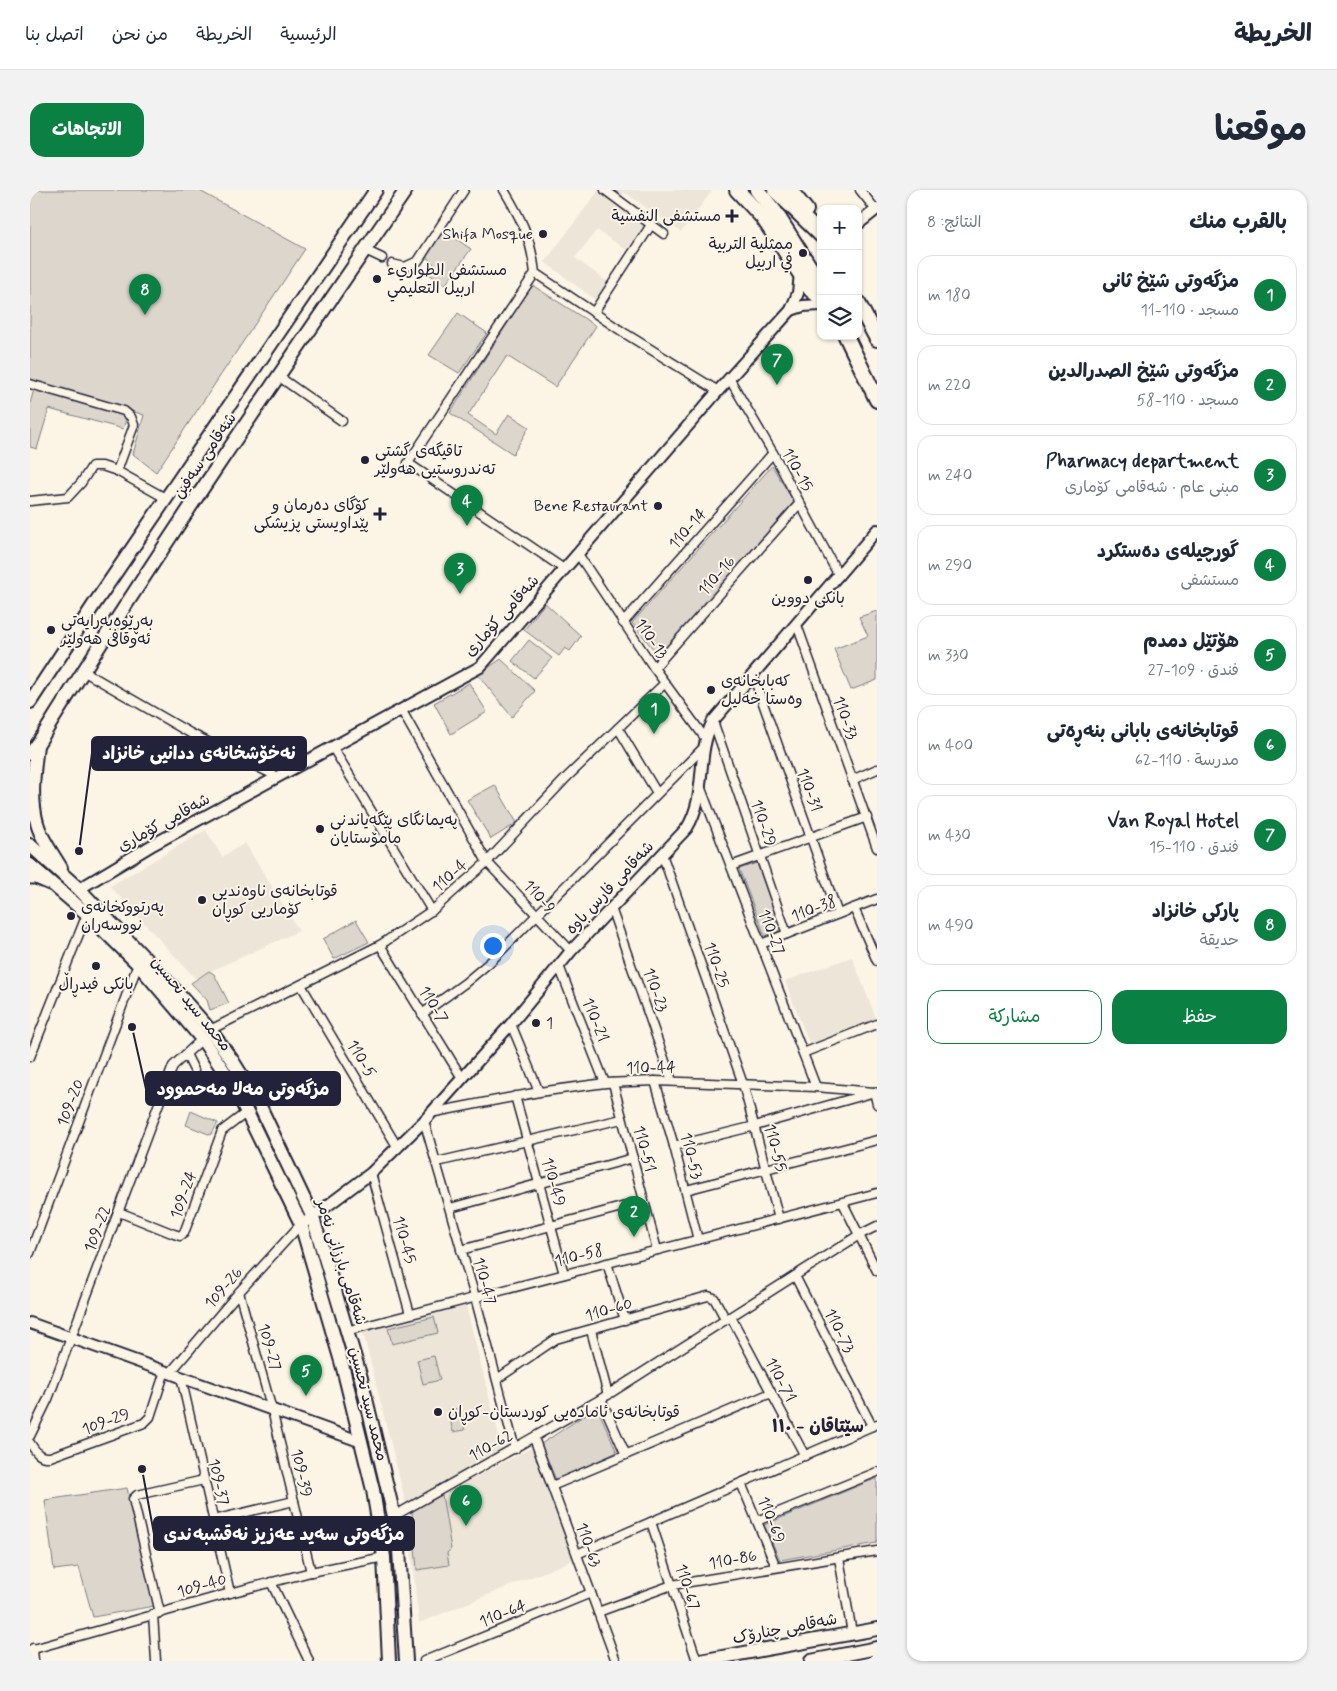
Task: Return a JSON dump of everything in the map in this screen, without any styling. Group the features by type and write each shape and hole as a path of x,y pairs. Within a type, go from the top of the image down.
{"highway":[{"path":"737,190 762,218 811,290 817,295"},
{"path":"757,190 780,219 817,279"},
{"path":"775,190 817,230"},
{"path":"790,190 817,228"},
{"path":"862,311 877,339"},
{"path":"848,340 877,400"}],"main road":[{"name":"شەقامی سەفین","path":"30,702 95,603 168,499 376,190"},
{"name":"شەقامی سەفین","path":"30,771 34,750 83,671 278,376 406,190"},
{"path":"34,750 33,806 37,825 67,877"},
{"name":"شەقامی بارزانی نەمر","path":"30,844 80,889 173,988 206,1035 232,1060 256,1100 313,1218 361,1378 394,1516 399,1550 406,1661"},
{"name":"محمد سید تحسین","path":"30,865 87,914 206,1035 234,1086 301,1224 343,1368 373,1490 384,1557 389,1661"},
{"path":"30,878 36,878 53,885"},
{"name":"شەقامی چنارۆک","path":"698,1661 877,1629"},
{"path":"812,1661 877,1648"}],"street":[{"path":"392,264 405,267 418,261 464,190"},
{"path":"504,190 522,220 532,250 535,273 408,463 564,569"},
{"path":"605,190 664,234"},
{"path":"860,190 876,210 862,221"},
{"path":"594,312 651,224"},
{"path":"365,250 382,258"},
{"path":"535,273 718,391"},
{"path":"791,310 798,293 800,273"},
{"path":"791,310 802,306 817,305"},
{"name":"شەقامی کۆماری","path":"80,889 154,844 480,667 729,378 791,310"},
{"path":"278,376 342,421"},
{"name":"110-15","path":"729,378 773,453 839,576"},
{"path":"31,387 124,411 131,417 134,425 117,471"},
{"name":"110-14","path":"623,623 773,453"},
{"path":"30,500 68,497 81,483 92,466 102,466 117,471 168,499"},
{"name":"110-16","path":"654,668 800,503"},
{"name":"شەقامی فارس باوە","path":"301,1224 313,1218 371,1173 398,1148 511,1024 571,951 686,828 692,818 699,797 705,742 713,721 877,530"},
{"name":"110-13","path":"578,554 705,742"},
{"name":"110-33","path":"797,625 876,844"},
{"path":"83,671 190,733 278,777"},
{"name":"110-31","path":"753,675 838,914"},
{"name":"110-4","path":"206,1035 380,945 432,911 487,862 554,790 665,683"},
{"name":"110-9","path":"402,711 487,862 571,951"},
{"name":"110-29","path":"713,721 788,934"},
{"path":"618,728 658,793"},
{"path":"422,1014 490,962 658,793 705,742"},
{"path":"333,748 432,911"},
{"path":"852,780 877,769"},
{"name":"110-27","path":"700,786 816,1087"},
{"path":"731,866 867,817"},
{"name":"110-25","path":"662,854 743,1084"},
{"name":"110-38","path":"761,944 877,899"},
{"name":"110-23","path":"611,908 672,1081"},
{"path":"854,908 877,961"},
{"path":"30,1057 87,914"},
{"name":"110-7","path":"380,945 462,1078"},
{"name":"109-20","path":"30,1252 138,964"},
{"name":"110-21","path":"559,966 609,1083"},
{"name":"110-5","path":"301,985 398,1148"},
{"path":"511,1024 539,1092"},
{"path":"803,1053 877,1024"},
{"name":"109-22","path":"30,1436 48,1399 173,1066 206,1035"},
{"path":"186,1054 194,1070"},
{"name":"110-53","path":"655,1081 698,1240"},
{"name":"110-44","path":"427,1117 515,1096 609,1083 672,1081 816,1087 875,1092"},
{"name":"110-51","path":"609,1083 622,1119 657,1250"},
{"name":"110-55","path":"743,1084 780,1219"},
{"path":"674,1146 755,1126 875,1092 877,1104"},
{"name":"110-49","path":"515,1096 564,1274"},
{"name":"109-24","path":"119,1212 180,1236 184,1233 222,1131 247,1112"},
{"name":"110-47","path":"427,1117 437,1162 515,1449"},
{"path":"437,1162 622,1119"},
{"path":"686,1190 877,1140"},
{"path":"450,1208 633,1158"},
{"name":"110-45","path":"371,1173 410,1314"},
{"name":"110-58","path":"346,1331 877,1193"},
{"path":"462,1250 644,1201"},
{"path":"843,1203 877,1272"},
{"name":"109-26","path":"167,1372 301,1224"},
{"name":"110-62","path":"394,1516 601,1399 859,1235 877,1226"},
{"path":"608,1263 625,1320"},
{"name":"110-73","path":"796,1276 874,1425"},
{"name":"109-27","path":"239,1292 272,1410"},
{"name":"110-60","path":"497,1380 556,1340 710,1296 716,1300 728,1318"},
{"name":"110-71","path":"728,1318 805,1456"},
{"path":"30,1323 362,1442"},
{"path":"591,1330 608,1394"},
{"name":"109-29","path":"30,1443 43,1458 50,1457 144,1423 150,1417 167,1372"},
{"name":"109-37","path":"181,1376 230,1593"},
{"path":"552,1486 771,1393"},
{"path":"601,1399 626,1455"},
{"name":"109-39","path":"272,1410 311,1572"},
{"path":"577,1554 874,1425"},
{"name":"110-63","path":"534,1438 616,1661"},
{"path":"757,1521 877,1472"},
{"path":"156,1661 157,1614 133,1499 137,1495 204,1480"},
{"name":"110-69","path":"741,1483 776,1567"},
{"path":"213,1520 294,1501"},
{"name":"110-67","path":"651,1522 698,1661"},
{"name":"110-86","path":"598,1612 672,1585 877,1551"},
{"name":"109-40","path":"32,1649 271,1582 384,1557"},
{"path":"839,1558 852,1633"},
{"path":"271,1582 309,1661"},
{"name":"110-64","path":"424,1661 592,1593"},
{"path":"32,1649 34,1661"}],"shaded area":[{"path":"30,190 198,190 305,249 156,472 133,454 144,415 129,410 123,429 49,409 37,449 30,447 30,404 35,385 30,381"},
{"path":"597,190 712,191 681,232 624,192 616,204 645,224 626,250 597,230 575,258 609,283 597,301 545,262"},
{"path":"443,230 471,249 445,285 429,274 434,264 424,255"},
{"path":"532,285 596,326 555,387 507,356 468,415 496,434 509,414 529,427 513,454 450,413"},
{"path":"458,313 487,333 459,373 429,355"},
{"path":"772,466 794,502 659,656 632,623"},
{"path":"545,603 581,636 570,651 565,648 559,656 524,630"},
{"path":"877,611 877,680 851,690 834,649 868,636 859,617"},
{"path":"529,640 552,658 534,678 512,661"},
{"path":"501,659 535,691 512,717 478,675"},
{"path":"469,683 487,712 451,734 434,703"},
{"path":"495,785 517,823 491,839 467,800"},
{"name":"قوتابخانەی ناوەندیی کۆماریی کوڕان","path":"206,830 222,857 245,843 299,931 195,978 110,886"},
{"path":"757,863 781,930 765,936 739,869"},
{"path":"356,920 369,942 334,959 323,939"},
{"path":"852,957 877,1021 811,1048 785,981"},
{"path":"209,971 214,974 229,1003 210,1010 207,1000 191,983"},
{"path":"191,1111 218,1123 211,1135 186,1125"},
{"name":"قوتابخانەی ئامادەیی کوردستان-کوڕان","path":"466,1306 502,1448 406,1504 363,1332"},
{"path":"434,1317 438,1333 392,1344 388,1328"},
{"path":"434,1356 440,1380 423,1384 417,1360"},
{"path":"597,1407 617,1452 556,1480 541,1444"},
{"path":"459,1408 465,1430 453,1432 448,1410"},
{"path":"533,1447 573,1560 419,1623 407,1513"},
{"path":"877,1478 877,1543 780,1560 764,1525"},
{"path":"127,1488 154,1606 93,1617 79,1567 54,1570 45,1500"},
{"path":"442,1495 451,1549 447,1553 449,1565 417,1570 412,1511"}],"place":[{"name":"مستشفى النفسية","path":"732,216"},
{"name":"Shifa Mosque","path":"543,234"},
{"name":"ممثلية التربية في اربيل","path":"803,253"},
{"name":"مستشفى الطواريء اربيل التعليمي","path":"377,279"},
{"name":"پارکی خانزاد","path":"145,315"},
{"name":"Van Royal Hotel","path":"777,385"},
{"name":"تاقیگەی گشتی تەندروستیی ھەولێر","path":"365,460"},
{"name":"Bene Restaurant","path":"658,506"},
{"name":"کۆگای دەرمان و پێداویستی پزیشکی","path":"380,514"},
{"name":"گورچیله‌ی ده‌ستكرد","path":"467,526"},
{"name":"بانکی دووین","path":"808,580"},
{"name":"Pharmacy department","path":"460,594"},
{"name":"بەڕێوەبەرایەتی ئەوقافی هەولێر","path":"51,630"},
{"name":"کەبابخانەی وەستا خەلیل","path":"711,690"},
{"name":"مزگەوتی شێخ ثانی","path":"654,734"},
{"name":"پەیمانگای پێگەیاندنی مامۆستایان","path":"320,829"},
{"name":"نەخۆشخانەی ددانیی خانزاد","path":"79,851"},
{"name":"قوتابخانەی ناوەندیی کۆماریی کوڕان","path":"202,900"},
{"name":"پەرتووکخانەی نووسەران","path":"71,916"},
{"name":"بانکی فیدڕاڵ","path":"96,966"},
{"name":"1","path":"536,1023"},
{"name":"مزگەوتی مەلا مەحموود","path":"132,1027"},
{"name":"مزگەوتی شێخ الصدرالدين","path":"634,1237"},
{"name":"هۆتێل دمدم","path":"306,1396"},
{"name":"قوتابخانەی ئامادەیی کوردستان-کوڕان","path":"438,1412"},
{"name":"مزگەوتی سەید عەزیز نەقشبەندی","path":"142,1469"},
{"name":"قوتابخانەی بابانی بنەڕەتی","path":"466,1526"}],"district":[{"name":"سێتاقان - ١١٠","path":"818,1427"}]}
